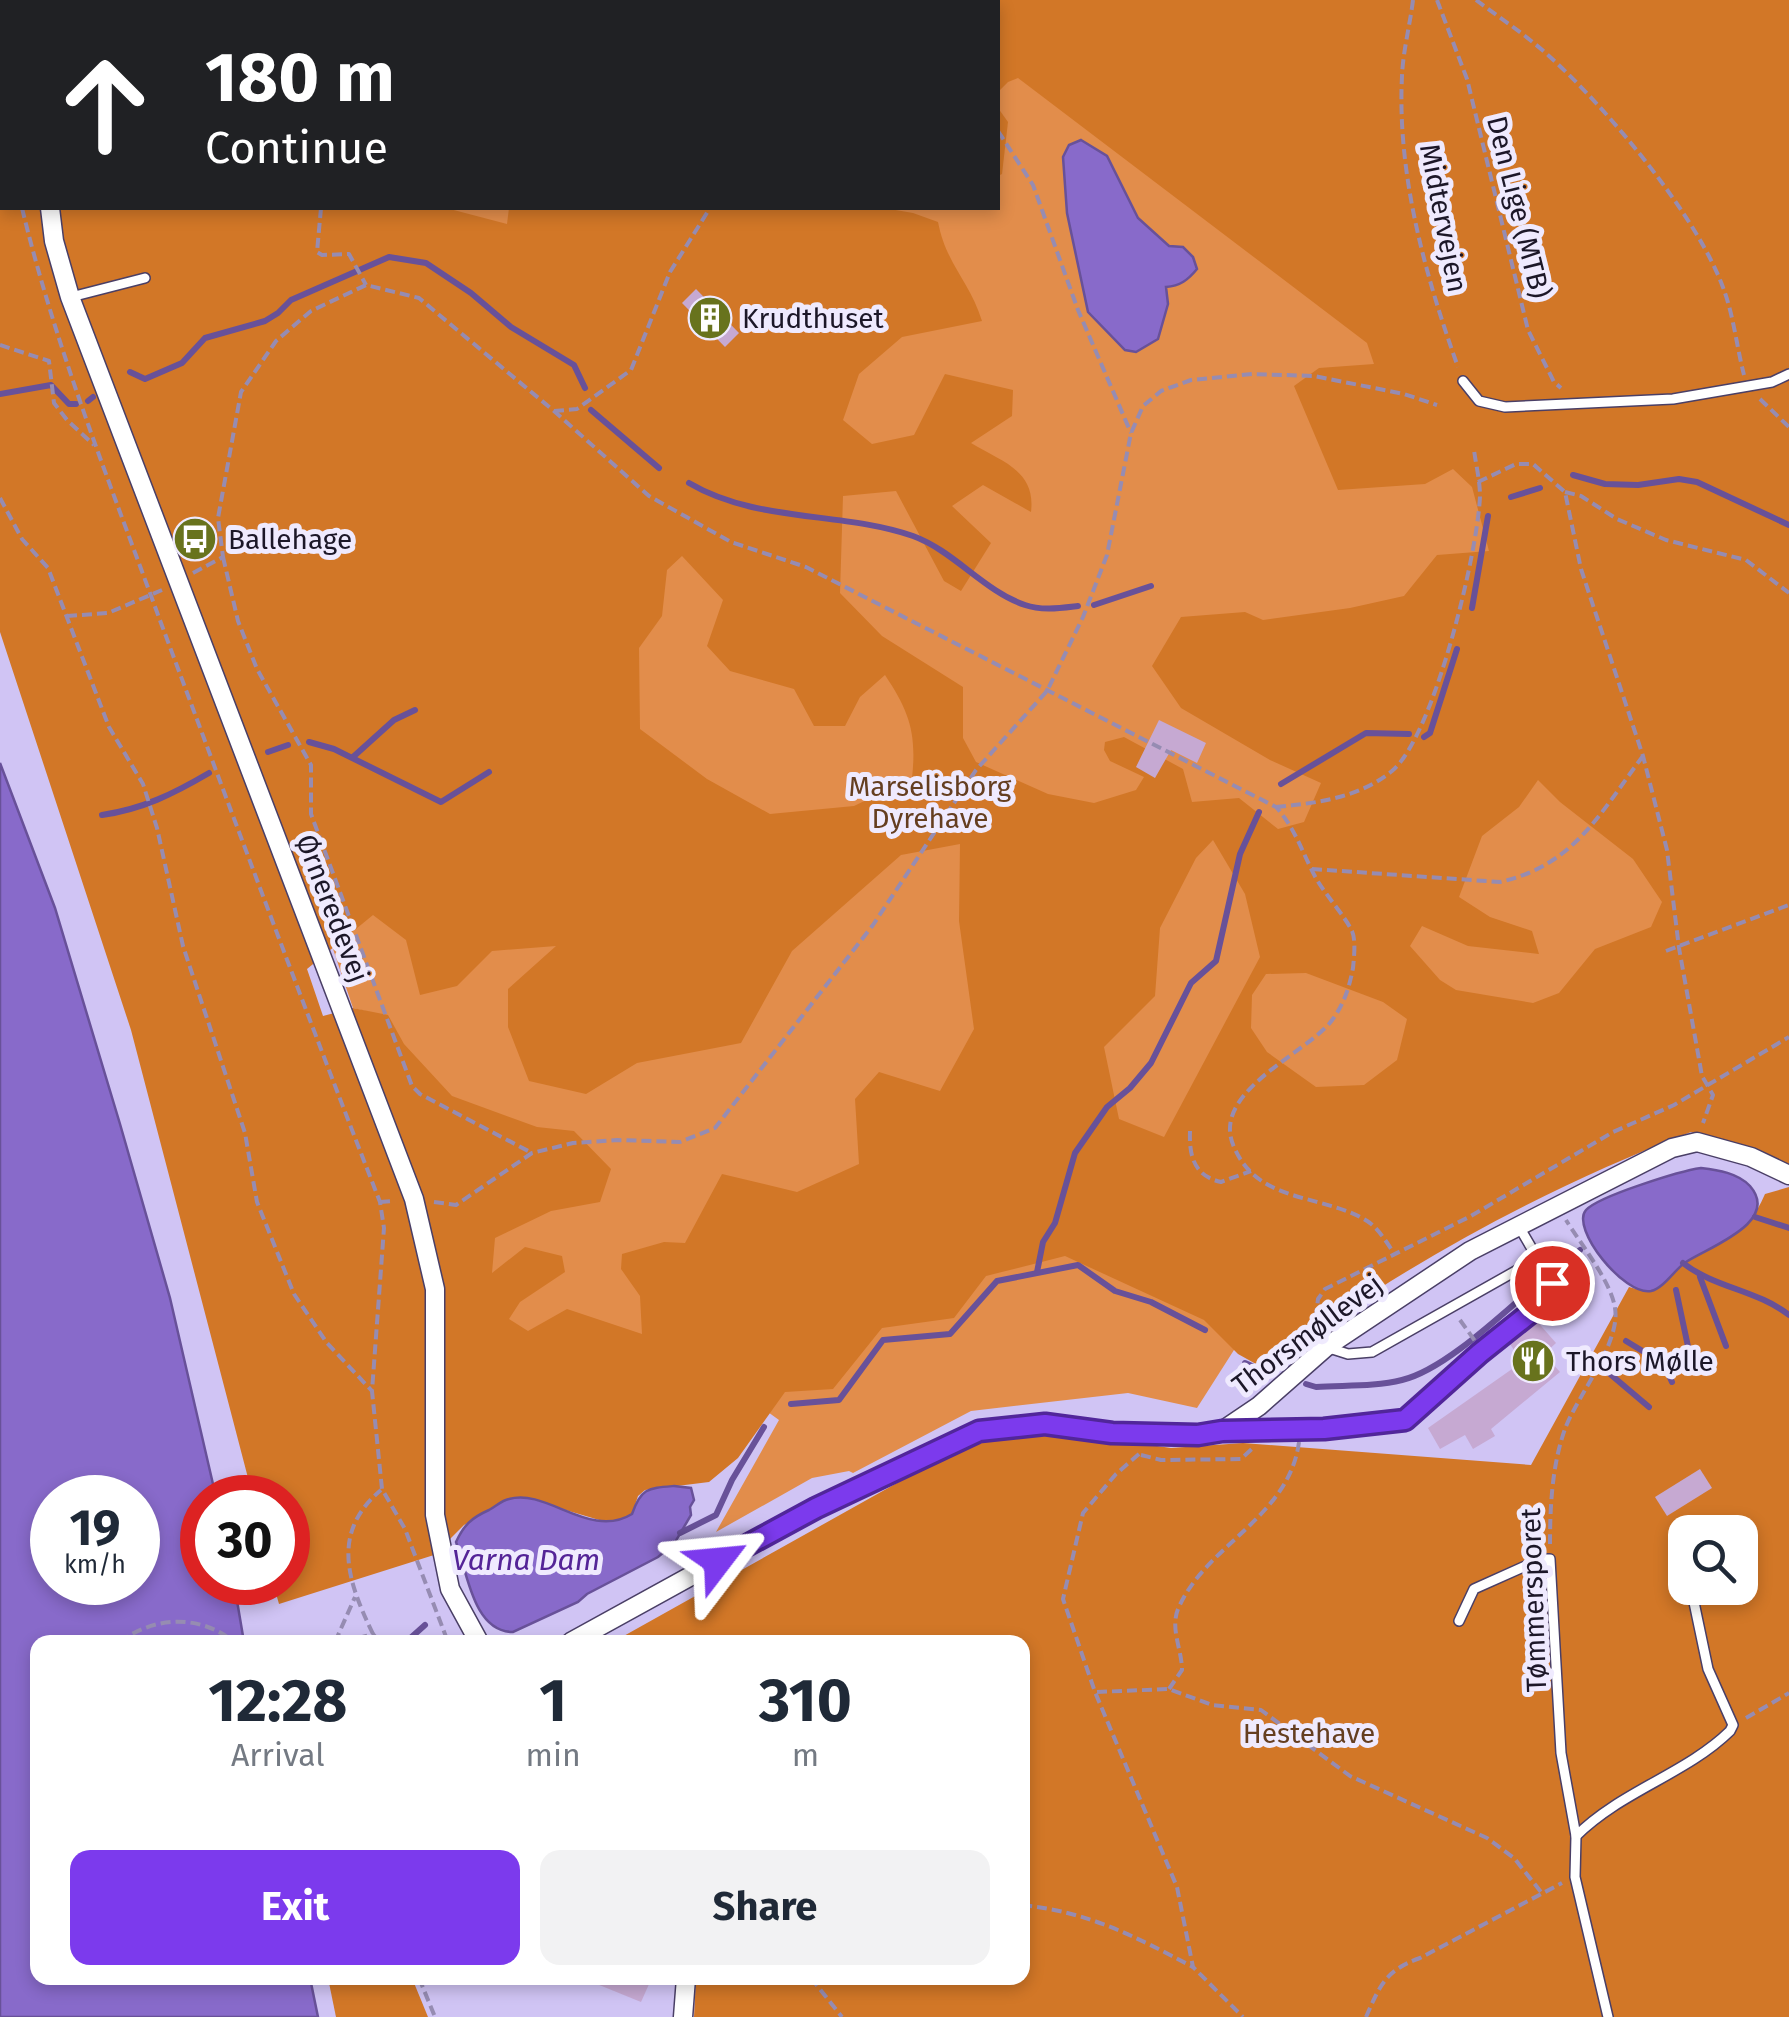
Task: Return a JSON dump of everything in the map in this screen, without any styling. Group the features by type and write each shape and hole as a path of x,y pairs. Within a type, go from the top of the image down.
{"street":[{"name":"Ørneredevej","path":"50,210 54,241 70,297 414,1199 435,1289 436,1515 450,1588 475,1635"},
{"path":"1697,1142 1751,1158 1789,1175"},
{"name":"Thorsmøllevej","path":"583,1635 816,1508 979,1431 1045,1424 1174,1436 1222,1431 1259,1406 1326,1348 1470,1251 1672,1148 1697,1142"},
{"path":"683,2017 685,1985"}],"lane":[{"path":"70,297 146,278"},
{"path":"1462,381 1479,401 1505,407 1672,399 1772,382 1789,374"},
{"path":"1222,1431 1405,1420 1549,1298 1552,1283 1518,1225"},
{"path":"1326,1348 1348,1354 1372,1352 1537,1259"},
{"path":"1459,1621 1474,1589 1550,1559"},
{"name":"Tømmersporet","path":"1550,1559 1562,1753 1576,1836 1575,1876 1608,2017"},
{"path":"1576,1836 1636,1790 1726,1736 1733,1725 1708,1668 1695,1605"}],"path":[{"name":"Midtervejen","path":"1413,0 1402,74 1408,180 1430,279 1462,381"},
{"name":"Den Lige (MTB)","path":"1437,0 1467,79 1528,330 1554,382 1588,404"},
{"path":"1476,0 1548,54 1594,100 1677,203 1714,266 1726,295 1747,386 1789,426"},
{"path":"1000,134 1033,185 1078,310 1132,432"},
{"path":"22,210 36,266 97,448 380,1202 384,1228 372,1391 382,1489 406,1528 445,1635"},
{"path":"322,210 317,252 345,252 366,284"},
{"path":"554,411 577,409 631,370 670,272 709,210"},
{"path":"532,1152 420,1094 412,1086 312,814 311,765 257,669 238,621 223,557 218,518 240,392 276,341 311,311 366,284 419,298 649,496 666,506 731,542 806,567 1276,807 1298,836 1312,869 1352,932 1354,962 1348,993 1329,1023 1234,1106 1228,1123 1234,1148 1251,1171 1276,1190 1366,1220 1394,1253"},
{"path":"0,345 49,362 54,403 97,448"},
{"path":"456,1205 532,1152 573,1143 617,1140 680,1142 715,1128 874,926 976,770 1048,691 1107,554 1132,432 1143,406 1161,391 1191,380 1252,374 1314,376 1404,394 1437,405"},
{"path":"1276,807 1356,794 1394,770 1414,742 1446,656 1475,534 1478,482 1474,450"},
{"path":"1478,482 1516,464 1533,464 1565,492 1582,496 1617,519 1666,540 1746,560 1789,593"},
{"path":"1565,492 1580,570 1643,756 1667,850 1679,948 1702,1076 1713,1095 1697,1142"},
{"path":"0,498 22,539 48,568 109,727 143,784 157,828 183,946 245,1133 258,1202 294,1294 327,1343 372,1391"},
{"path":"67,616 108,613 152,596 223,557"},
{"path":"1312,869 1500,882 1530,875 1557,860 1584,834 1643,756"},
{"path":"1666,950 1789,905"},
{"path":"1303,1366 1312,1348 1318,1300 1326,1289 1471,1216 1614,1132 1708,1086 1789,1037"},
{"path":"1190,1131 1189,1148 1195,1167 1202,1173 1221,1182 1251,1171"},
{"name":"Tømmersporet","path":"1550,1559 1554,1476 1565,1428 1613,1331 1616,1310 1608,1288 1556,1204"},
{"path":"1169,1689 1182,1670 1175,1627 1177,1612 1196,1580 1278,1495 1297,1455 1300,1429"},
{"path":"1120,1451 1161,1460 1241,1459 1267,1430"},
{"path":"1174,1436 1139,1454 1083,1513 1063,1598 1095,1692 1178,1887 1193,1966"},
{"path":"368,1635 372,1634 355,1597 346,1552 363,1506 382,1489"},
{"path":"337,1635 355,1597"},
{"path":"133,1635 152,1625 184,1621 223,1635"},
{"path":"1095,1692 1169,1689 1212,1704 1261,1710 1350,1776 1487,1838 1514,1858 1542,1892"},
{"path":"1733,1725 1789,1693"},
{"path":"1366,2017 1377,1992 1397,1966 1575,1876"},
{"path":"1030,1906 1116,1926 1193,1966 1243,2017"},
{"path":"422,1985 435,2017"},
{"path":"816,1985 842,2017"}],"green space":[{"name":"Marselisborg Dyrehave","path":"1000,0 1789,0 1789,1166 1691,1132 1579,1180 1469,1235 1364,1298 1265,1369 1238,1354 1204,1320 1065,1256 986,1276 954,1318 882,1328 833,1389 785,1392 738,1458 709,1482 645,1490 638,1496 632,1514 606,1522 525,1498 508,1499 464,1525 434,1555 310,1594 310,1475 247,1475 131,1030 0,632 0,210 454,210 507,224 509,210 896,210 938,222 947,250 982,321 902,337 859,374 843,420 872,444 914,435 945,374 1013,390 1012,416 971,443 1005,462 1022,477 1028,486 1031,512 983,485 952,506 991,543 961,591 944,581 896,491 843,496 840,593 882,636 963,687 963,738 976,762 1048,794 1094,803 1136,790 1144,777 1110,761 1104,750 1105,742 1124,737 1183,769 1192,802 1239,798 1278,829 1304,822 1321,783 1270,760 1181,708 1152,666 1181,617 1245,612 1263,620 1350,608 1404,596 1437,555 1489,551 1472,487 1453,469 1425,484 1338,490 1294,386 1319,368 1374,364 1367,343 1018,78 1000,90","holes":["682,556 723,600 707,646 730,671 794,689 814,726 845,726 860,697 885,675 909,723 912,778 854,806 770,814 707,779 640,729 639,648 662,616 667,570","1538,780 1633,859 1662,902 1651,927 1595,949 1559,993 1533,1003 1456,990 1440,980 1410,946 1422,926 1468,946 1539,954 1532,931 1490,917 1459,897 1482,836 1519,807","1213,840 1245,894 1260,957 1164,1137 1119,1119 1104,1047 1155,996 1160,928 1196,858","960,844 959,921 974,1029 940,1091 879,1072 855,1099 859,1164 797,1192 722,1174 685,1243 664,1242 622,1254 621,1269 640,1296 642,1334 567,1309 528,1331 509,1319 520,1302 565,1272 562,1256 525,1247 492,1273 495,1238 551,1211 600,1202 611,1169 574,1131 537,1127 452,1096 404,1044 388,1015 353,1008 323,1016 307,969 373,915 406,940 420,995 457,986 492,951 556,946 508,989 508,1027 529,1081 586,1094 637,1063 741,1043 792,951 901,855","1306,973 1383,1002 1407,1019 1397,1060 1364,1085 1316,1087 1267,1052 1251,1028 1252,995 1266,974"]},
{"name":"Marselisborg Dyrehave","path":"1000,33 1438,373 1461,462 1789,883 1248,1328 1197,1408 1128,1393 971,1411 853,1473 812,1478 716,1532 779,1420 758,1405 531,1396 369,1012 353,1008 332,946 167,210 1000,210"},
{"path":"1000,111 1008,122 1000,175"},
{"name":"Hestehave","path":"1789,1187 1789,2017 694,2017 696,1985 1030,1985 1030,1635 626,1635 947,1455 1002,1434 1054,1431 1171,1448 1243,1443 1531,1465 1629,1287 1650,1291 1682,1264 1749,1221 1765,1194"},
{"path":"329,1985 415,1985 428,2017 336,2017"}],"water":[{"path":"1081,140 1107,156 1138,218 1169,246 1183,247 1193,257 1197,269 1183,282 1166,287 1168,304 1158,339 1136,352 1125,350 1088,312 1067,213 1063,157 1069,145"},
{"path":"0,763 55,908 120,1124 170,1298 211,1475 180,1475 180,1605 238,1605 243,1635 30,1635 30,1985 311,1985 318,2017 0,2017"},
{"path":"1701,1168 1734,1175 1750,1186 1757,1199 1749,1222 1725,1241 1686,1262 1656,1289 1640,1290 1627,1283 1592,1245 1583,1219 1586,1210 1623,1191"},
{"name":"Varna Dam","path":"674,1486 691,1488 691,1515 674,1544 658,1557 578,1602 513,1632 489,1622 480,1611 456,1542 477,1516 506,1500 523,1498 585,1518 616,1520 632,1514 647,1491"}],"building":[{"name":"Krudthuset","path":"696,289 739,333 725,347 682,303"},
{"path":"1159,720 1206,743 1197,763 1171,750 1155,778 1136,767"},
{"path":"1535,1319 1556,1343 1544,1354 1560,1372 1491,1429 1495,1436 1473,1449 1465,1435 1440,1449 1428,1428 1522,1362 1508,1341"},
{"path":"1700,1469 1712,1488 1667,1516 1655,1497"},
{"path":"599,1985 649,1985 641,2002"}],"waterway":[{"path":"130,372 145,379 182,363 205,338 265,321 291,300 389,257 426,263 471,293 511,327 574,365 585,388"},
{"path":"0,394 51,385 69,404 76,404"},
{"path":"88,401 93,397"},
{"path":"591,410 659,468"},
{"path":"1573,475 1605,484 1638,485 1679,479 1697,482 1789,525"},
{"path":"689,483 742,505 913,536 942,551 1010,599 1045,608 1078,606"},
{"path":"1511,497 1540,488"},
{"path":"1472,608 1488,516"},
{"path":"1094,605 1151,586"},
{"path":"1424,737 1430,733 1457,649"},
{"path":"353,757 394,720 415,710"},
{"path":"1281,784 1366,733 1409,734"},
{"path":"309,742 334,749 441,802 489,772"},
{"path":"268,752 288,745"},
{"path":"102,815 157,800 209,773"},
{"path":"1037,1272 1043,1242 1055,1223 1075,1153 1107,1107 1151,1063 1191,983 1216,961 1240,854 1259,812"},
{"path":"1755,1217 1789,1228"},
{"path":"1554,1271 1580,1250"},
{"path":"1683,1263 1789,1315"},
{"path":"791,1404 839,1400 883,1340 950,1334 997,1281 1078,1265 1115,1291 1151,1302 1205,1330"},
{"path":"1700,1277 1726,1346"},
{"path":"1306,1384 1370,1385 1418,1374 1472,1340 1535,1286"},
{"path":"1676,1290 1693,1370"},
{"path":"1626,1341 1664,1364 1672,1382"},
{"path":"1245,1363 1259,1369"},
{"path":"1610,1374 1649,1407"},
{"path":"680,1533 716,1515 764,1427"},
{"path":"414,1635 425,1625"}],"place":[{"name":"Krudthuset","path":"710,318"},
{"name":"Ballehage","path":"195,539"},
{"name":"Thors Mølle","path":"1533,1361"}],"route":[{"path":"718,1561 816,1508 979,1431 1045,1424 1174,1436 1324,1429 1405,1420 1549,1298 1552,1283"}]}
